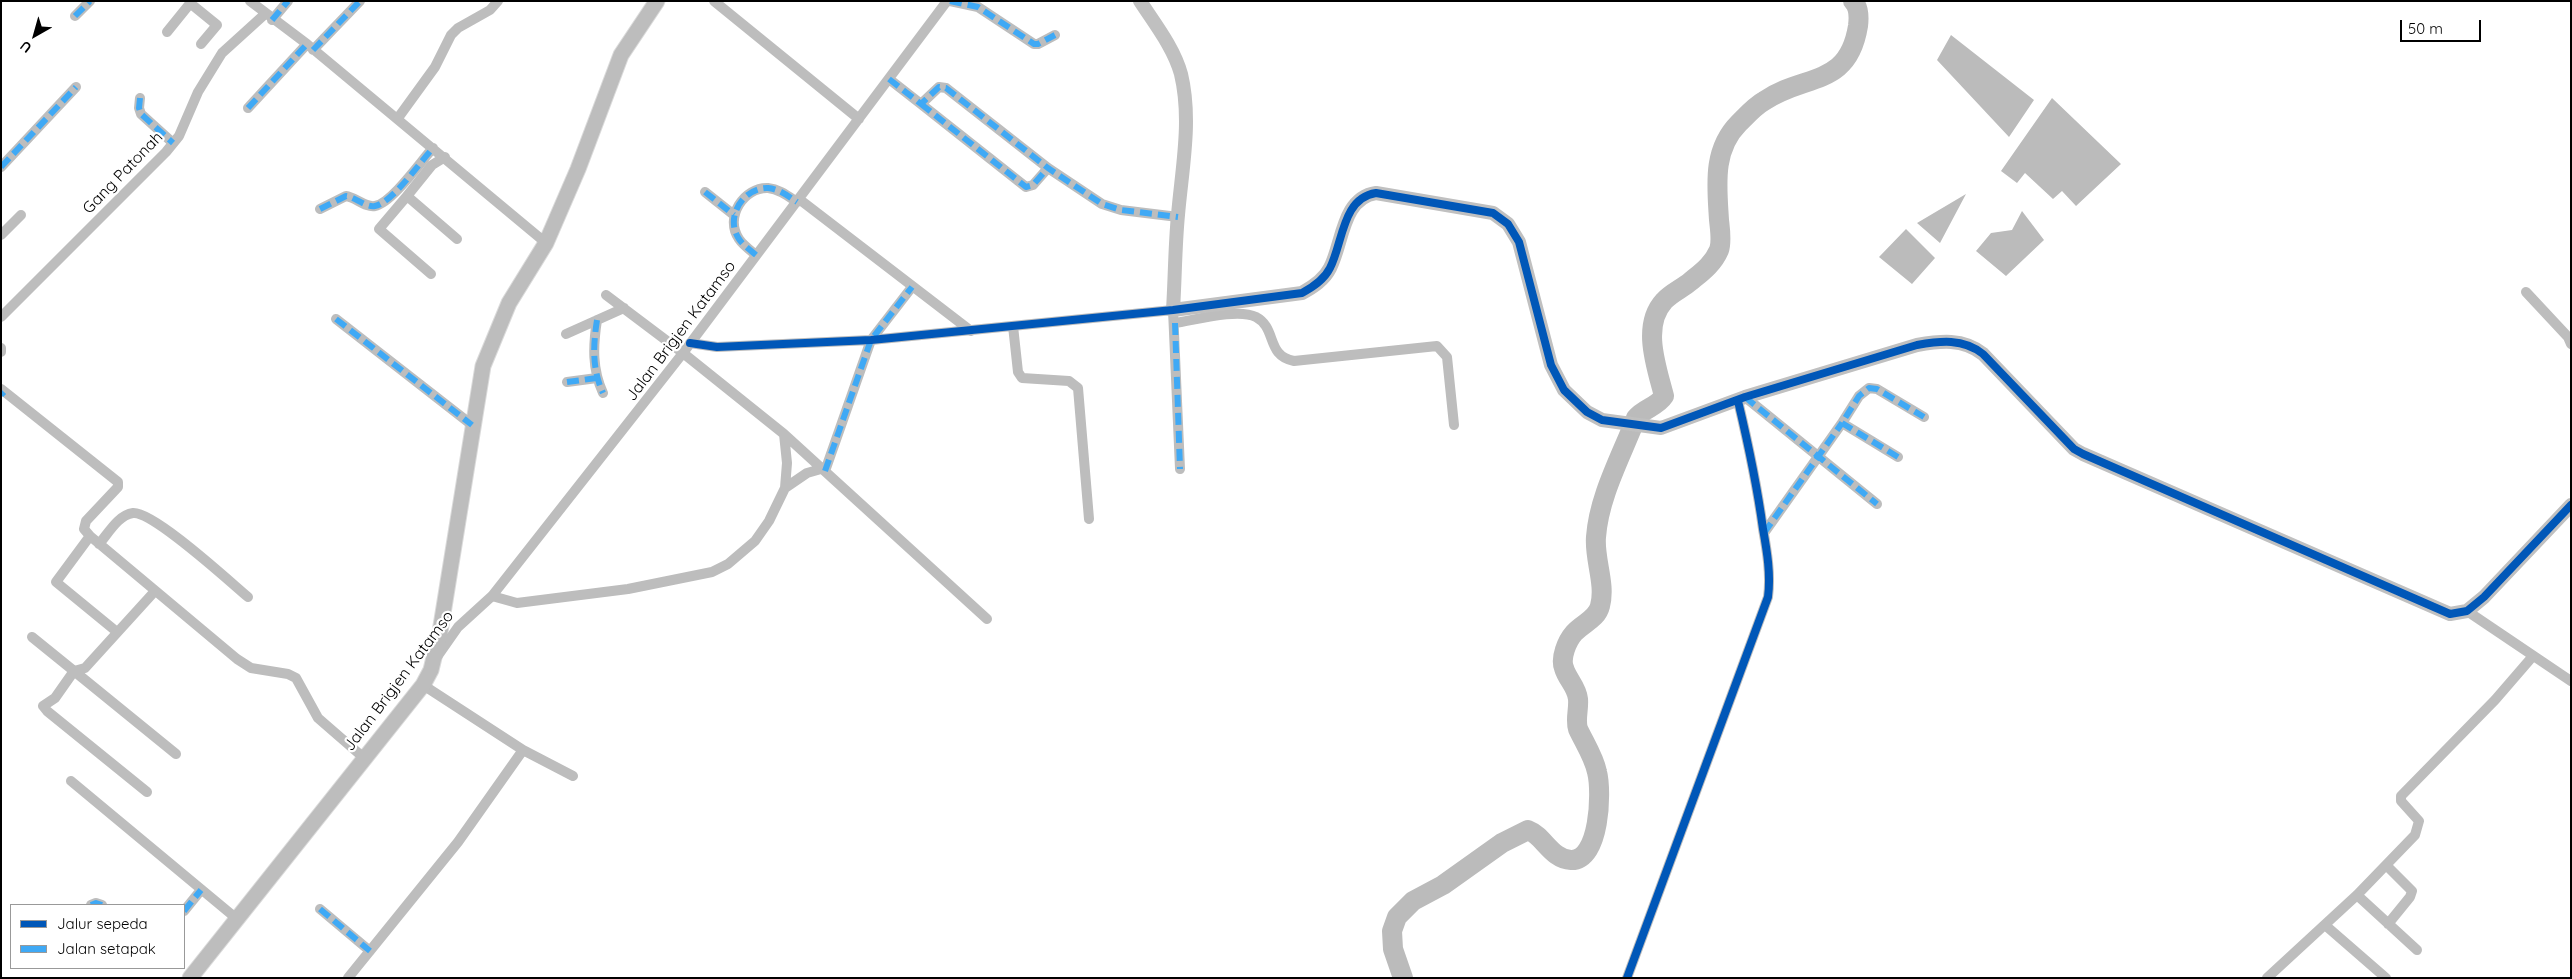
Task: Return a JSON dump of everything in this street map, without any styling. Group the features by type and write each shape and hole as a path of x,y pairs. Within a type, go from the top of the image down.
{"main road":[{"path":"431,670 440,632 483,366 494,335 509,303 546,243 578,169 614,71 633,35 657,1"},
{"name":"Jalan Brigjen Katamso","path":"190,978 423,685 431,670"}],"street":[{"path":"75,16 90,1"},
{"path":"250,1 398,118 546,243"},
{"name":"Gang Patonah","path":"1,317 173,144 179,136 198,92 222,53 288,1"},
{"path":"248,108 360,1"},
{"path":"398,118 435,67 451,35 458,28 490,10 498,1"},
{"path":"714,1 859,119"},
{"path":"948,1 978,7 1034,44 1038,44 1055,34"},
{"name":"Jalan Brigjen Katamso","path":"431,670 441,650 458,628 492,596 690,343 948,1"},
{"path":"1140,1 1172,51 1184,92 1186,130 1178,217 1174,316 1180,470"},
{"path":"166,32 191,2 217,25 201,44"},
{"path":"889,79 1026,187 1033,185 1048,168"},
{"path":"1,167 76,87"},
{"path":"921,104 939,87 946,88 1048,168 1102,204 1121,210 1178,217"},
{"path":"140,98 138,108 141,114 173,144"},
{"path":"320,209 346,196 370,206 389,199 433,148"},
{"path":"431,274 379,229 432,165 445,158"},
{"path":"756,255 739,239 734,229 734,215 739,203 749,193 761,189 779,191 798,200 971,331"},
{"path":"704,192 734,215"},
{"path":"1174,316 1302,293 1314,287 1330,269 1353,204 1366,194 1376,193 1493,213 1508,224 1519,242 1551,365 1557,379 1574,401 1602,420 1661,428 1741,399 1917,345 1936,341 1964,343 1983,354 2074,449 2083,454 2444,612 2456,614 2467,611 2484,598 2571,505"},
{"path":"407,196 457,239"},
{"path":"1,235 21,215"},
{"path":"823,470 871,340 912,287"},
{"path":"2526,292 2563,331 2571,344"},
{"path":"606,295 683,352 784,434 987,620"},
{"path":"566,334 624,308"},
{"path":"690,343 717,347 871,340 1013,326 1240,314 1256,317 1267,329 1282,358 1294,361 1437,346 1447,358 1454,425"},
{"path":"336,319 472,425"},
{"path":"597,320 593,352 597,378 603,393"},
{"path":"1013,326 1018,372 1022,378 1070,382 1078,388 1088,519"},
{"path":"567,382 597,378"},
{"path":"1764,533 1860,396 1870,388 1877,389 1924,417"},
{"path":"2,392 118,482 118,487 86,521 84,529 90,536 244,664 251,668 288,674 296,678 318,718 364,758"},
{"path":"1741,399 1819,457 1877,504"},
{"path":"1627,978 1768,597 1770,580 1764,533 1741,399"},
{"path":"1842,423 1898,457"},
{"path":"492,596 517,603 628,588 712,572 728,564 755,542 769,521 785,488 787,463 784,434"},
{"path":"785,488 807,473 823,470"},
{"path":"99,544 124,516 135,513 142,514 175,537 248,597"},
{"path":"90,536 56,582 117,632"},
{"path":"147,792 43,706 55,698 74,671 85,668 155,591"},
{"path":"2467,611 2571,681"},
{"path":"32,637 176,754"},
{"path":"2268,978 2357,895 2415,834 2419,820 2401,801 2401,796 2495,700 2533,656"},
{"path":"423,685 523,750 572,776"},
{"path":"348,978 458,842 523,750"},
{"path":"71,780 237,919"},
{"path":"2386,865 2412,891 2410,897 2388,924"},
{"path":"185,910 201,890"},
{"path":"2357,895 2417,950"},
{"path":"320,909 370,951"},
{"path":"2325,925 2386,978"}],"shaded area":[{"path":"1951,35 2034,100 2009,137 1937,60"},
{"path":"2052,98 2121,164 2076,206 2062,191 2053,199 2025,173 2017,183 2001,171"},
{"path":"1966,194 1940,243 1917,223"},
{"path":"2022,211 2044,240 2006,276 1976,251 1991,233 2012,230"},
{"path":"1906,229 1935,258 1912,284 1879,257"}],"waterway":[{"path":"1403,978 1393,949 1392,931 1397,917 1413,901 1443,885 1502,843 1528,830 1564,859 1571,860 1581,857 1588,849 1597,824 1599,781 1594,761 1578,729 1577,695 1565,672 1563,659 1571,636 1593,618 1600,606 1602,589 1596,537 1601,507 1611,477 1636,418 1658,403 1664,396 1653,347 1653,322 1657,311 1664,301 1703,271 1719,250 1721,239 1717,194 1718,169 1724,145 1730,134 1761,103 1779,92 1835,70 1845,60 1853,46 1858,26 1857,9 1853,1"}],"marked path":[{"path":"75,16 90,1"},
{"path":"272,20 288,1"},
{"path":"313,50 360,1"},
{"path":"950,1 978,7 1034,44 1038,44 1055,35"},
{"path":"248,108 307,44"},
{"path":"889,79 921,104 939,87 946,88 1048,168 1102,204 1121,210 1178,217"},
{"path":"1,167 76,87"},
{"path":"140,98 139,108 141,114 173,143"},
{"path":"921,104 1026,187 1033,185 1048,168"},
{"path":"320,209 346,196 372,206 382,203 398,190 433,148"},
{"path":"756,255 739,239 735,230 735,213 744,198 751,192 768,188 780,191 797,202"},
{"path":"705,192 734,215"},
{"path":"825,471 871,340 912,287"},
{"path":"336,319 472,425"},
{"path":"597,320 594,357 599,384 603,393"},
{"path":"1175,323 1180,469"},
{"path":"567,382 597,378"},
{"path":"1898,457 1842,423 1859,396 1869,388 1877,389 1924,417"},
{"path":"1,395 4,392"},
{"path":"1745,397 1877,504"},
{"path":"1764,533 1842,423"},
{"path":"185,910 201,890"},
{"path":"94,904 99,904"},
{"path":"320,909 370,951"}],"cycle path":[{"path":"690,343 717,347 871,340 1173,310 1302,293 1318,283 1328,272 1345,223 1356,203 1376,193 1493,213 1508,224 1519,242 1551,365 1564,390 1587,412 1602,420 1661,428 1745,397 1917,345 1934,342 1959,343 1967,345 1983,354 2074,449 2083,454 2450,614 2467,611 2484,597 2571,505"},
{"path":"1627,978 1768,597 1769,572 1766,546 1749,448 1738,401"}]}
